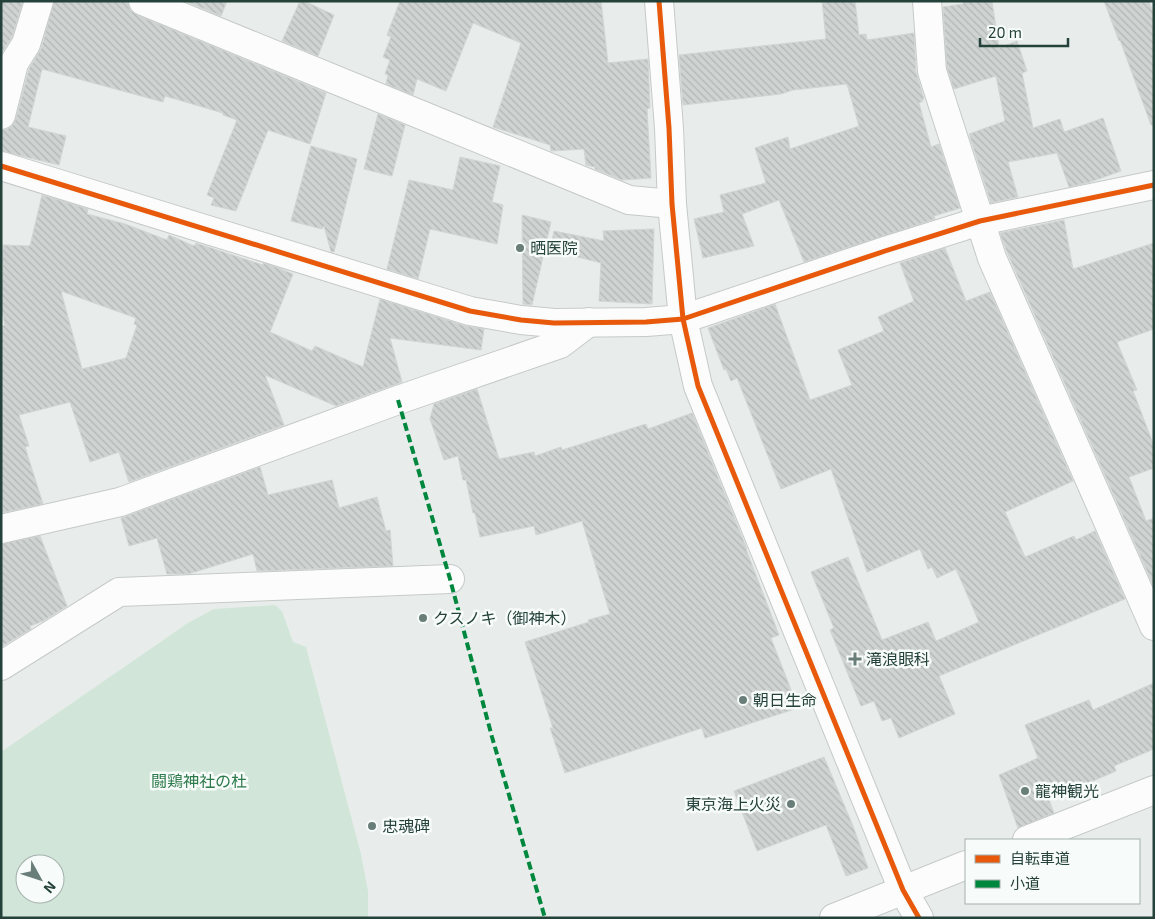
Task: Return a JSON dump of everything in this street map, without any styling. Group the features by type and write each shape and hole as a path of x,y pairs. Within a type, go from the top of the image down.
{"street":[{"path":"1,115 14,63 26,44 39,1"},
{"path":"144,1 629,200 672,204"},
{"path":"659,1 669,128 672,204 683,319 698,386 903,890 919,918"},
{"path":"926,1 932,71 992,258 1154,626"},
{"path":"1,166 470,311 521,320 554,323 646,322 683,319 980,221 1154,185"},
{"path":"1,529 120,502 398,400 560,344 589,322"},
{"path":"1,666 119,592 450,579"},
{"path":"1030,839 1154,790"},
{"path":"834,918 965,864"}],"green space":[{"name":"闘鶏神社の杜","path":"275,605 282,611 293,642 306,647 361,854 368,891 368,918 1,918 1,752 188,623 214,609"}],"building":[{"path":"1,1 23,1 12,37 1,54"},
{"path":"54,1 128,1 130,10 137,15 326,93 310,144 268,130 236,211 211,205 214,198 207,195 237,120 223,115 223,113 165,96 163,102 42,69 28,127 66,136 59,165 1,151 1,130 6,130 12,126 16,119 29,69 41,49"},
{"path":"185,1 227,1 221,16"},
{"path":"300,1 304,1 334,15 318,56 282,41"},
{"path":"400,1 601,1 608,63 648,59 650,108 647,109 651,178 622,180 595,169 595,167 586,165 584,149 551,151 550,145 493,127 521,43 473,23 446,91 417,79 413,95 386,84 388,75 385,74 390,60 383,57 391,37 387,35"},
{"path":"822,1 855,1 859,35 866,34 867,40 914,33 916,72 924,99 919,103 931,147 939,144 960,208 934,216 935,219 804,262 779,200 742,214 754,246 703,258 694,219 724,212 720,195 766,183 755,148 788,137 790,149 859,126 847,84 793,90 781,94 683,105 679,55 826,39"},
{"path":"963,1 992,1 999,48 1017,41 1027,71 1022,73 1033,128 1060,119 1064,132 1103,118 1121,171 1069,187 1057,153 1008,162 1018,197 991,203 969,134 1005,121 996,76 954,89 947,68 943,7 963,4"},
{"path":"1104,1 1149,1 1154,15 1154,125 1151,125"},
{"path":"378,114 405,125 392,176 364,169"},
{"path":"311,146 357,159 334,252 331,252 324,226 322,229 291,221"},
{"path":"460,157 500,166 492,202 503,205 497,244 430,229 418,279 387,269 409,180 453,190"},
{"path":"42,195 88,209 87,214 125,224 167,240 169,235 194,246 196,243 263,265 263,263 273,266 293,274 270,332 312,351 315,346 363,367 380,299 466,326 484,329 481,350 390,338 402,382 336,406 265,375 284,425 129,482 119,452 90,462 70,402 19,415 29,446 25,447 43,504 1,513 1,326 5,325 1,308 3,245 30,246","holes":["61,291 136,318 134,324 137,325 126,358 82,369"]},
{"path":"522,215 551,222 532,305 523,304"},
{"path":"1064,220 1073,269 1154,243 1154,329 1117,342 1137,390 1133,391 1154,446 1154,468 1129,477 1146,521 1154,518 1154,587 1000,233"},
{"path":"654,229 652,304 599,301 601,263 550,250 554,231 604,241 603,231"},
{"path":"945,248 966,301 990,292 1073,481 1005,512 1025,557 1074,536 1076,540 1095,531 1125,599 939,676 955,714 899,738 891,718 882,721 874,701 861,706 830,630 834,628 811,572 848,557 882,640 928,622 936,641 979,622 956,569 937,578 932,567 928,569 920,549 867,572 831,469 781,489 737,378 731,381 726,369 724,370 708,328 775,304 810,400 852,385 838,350 884,331 878,317 914,301 900,263"},
{"path":"477,389 499,459 534,452 535,456 561,447 562,450 646,424 648,429 692,413 747,549 779,635 771,638 798,708 705,738 702,728 565,773 550,728 553,728 525,642 610,614 582,521 536,535 534,526 480,537 458,456 444,460 430,419 434,404"},
{"path":"260,467 268,495 332,480 339,508 377,497 386,531 390,530 393,566 257,571 253,554 188,574 167,574 157,538 129,546 121,518"},
{"path":"40,536 67,606 43,621 30,626 31,629 1,647 1,544"},
{"path":"1154,683 1154,749 1114,766 1116,771 1049,800 1054,813 1018,828 999,775 1038,758 1025,725 1089,700 1093,710"},
{"name":"東京海上火災","path":"824,757 853,826 868,868 846,876 826,825 757,851 734,791"}],"marked path":[{"path":"398,400 450,579 492,737 545,918"}],"cycle path":[{"path":"659,1 669,128 672,204 683,319 698,386 903,890 919,918"},
{"path":"1,166 470,311 521,320 554,323 646,322 683,319 980,221 1154,185"}],"place":[{"name":"晒医院","path":"520,248"},
{"name":"クスノキ（御神木）","path":"423,618"},
{"name":"滝浪眼科","path":"855,659"},
{"name":"朝日生命","path":"743,700"},
{"name":"龍神観光","path":"1025,791"},
{"name":"東京海上火災","path":"791,804"},
{"name":"忠魂碑","path":"372,826"}]}
